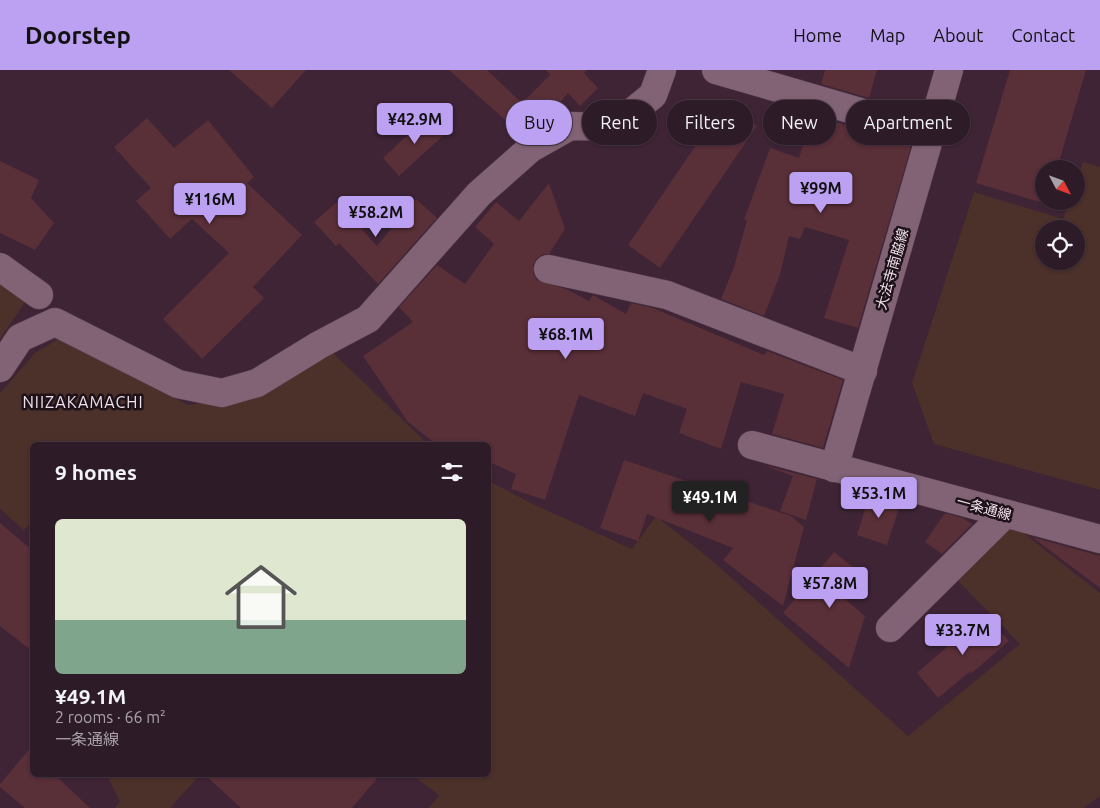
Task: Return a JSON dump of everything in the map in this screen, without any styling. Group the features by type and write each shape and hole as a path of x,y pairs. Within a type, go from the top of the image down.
{"street":[{"path":"0,368 20,338 56,322 178,384 222,393 257,383 319,345 368,319 479,194 531,148 570,126 614,127 653,95 662,70"},
{"path":"716,70 846,108"},
{"name":"大法寺南脇線","path":"941,100 949,70"},
{"name":"大法寺南脇線","path":"834,468 929,145"},
{"path":"0,267 39,295"},
{"path":"548,269 667,295 863,371"},
{"name":"一条通線","path":"752,445 1100,539"},
{"path":"890,628 1005,514"}],"shaded area":[{"path":"1085,163 1100,167 1100,490 934,444 912,383 974,192 1063,219 1066,210 1085,210"},
{"path":"0,277 29,296 0,339"},
{"path":"60,338 188,405 246,397 330,350 426,442 30,442 30,523 24,530 0,509 0,393 35,353"},
{"path":"491,482 533,504 632,549 656,516 708,557 908,736 1020,644 956,579 1012,524 1100,593 1100,796 1083,808 429,808 439,795 415,777 491,777"},
{"path":"108,777 198,777 170,808 115,808 120,802"}],"building":[{"path":"229,70 306,70 272,108"},
{"path":"449,70 487,70 519,100 506,100 506,121"},
{"path":"546,70 587,70 584,73 598,88 586,100 582,100 580,106 568,93 562,100 525,100 550,75"},
{"path":"825,70 877,70 869,98 821,84"},
{"path":"1010,70 1086,70 1060,160 1035,160 1035,201 976,183"},
{"path":"430,114 447,132 399,176 383,158"},
{"path":"147,118 174,148 208,120 254,177 247,183 302,235 253,287 264,298 202,359 163,319 229,253 192,219 170,239 136,201 151,188 114,147"},
{"path":"836,122 846,125 846,145 905,145 911,147 858,328 824,318 849,240 805,227 800,239 789,236 780,275 764,316 721,299 734,267 747,220 744,220 770,148 799,158 803,145 836,145"},
{"path":"753,123 757,126 753,132"},
{"path":"696,145 744,145 660,268 628,245"},
{"path":"0,161 39,180 31,198 54,223 35,250 0,233"},
{"path":"549,183 565,229 549,254 543,254 536,259 533,265 533,273 537,280 566,289 589,301 593,295 626,314 631,303 653,308 764,355 767,351 843,380 823,448 772,434 784,394 741,382 721,449 679,433 687,409 643,393 635,416 579,395 545,500 511,489 516,474 491,463 491,442 433,442 408,422 363,356 413,322 399,307 437,265 465,284 494,244 475,227 496,202 519,221"},
{"path":"416,199 437,218 378,284 339,243 336,246 314,222 337,202 377,246"},
{"path":"624,460 791,516 804,527 783,606 723,560 733,548 647,514 638,541 600,528"},
{"path":"763,465 817,479 806,520 780,511 793,476"},
{"path":"870,493 901,502 887,545 857,535"},
{"path":"945,513 963,518 972,524 942,554 925,542"},
{"path":"0,523 30,548 30,649 0,626"},
{"path":"1032,537 1100,556 1100,588"},
{"path":"834,552 863,575 844,598 865,616 849,668 783,613"},
{"path":"985,614 1009,641 972,673 971,671 938,698 917,673"},
{"path":"30,748 30,777 57,777 90,808 25,808 0,787 0,784"},
{"path":"207,777 378,777 352,808 241,808"}],"district":[{"name":"NIIZAKAMACHI","path":"83,402"}]}
